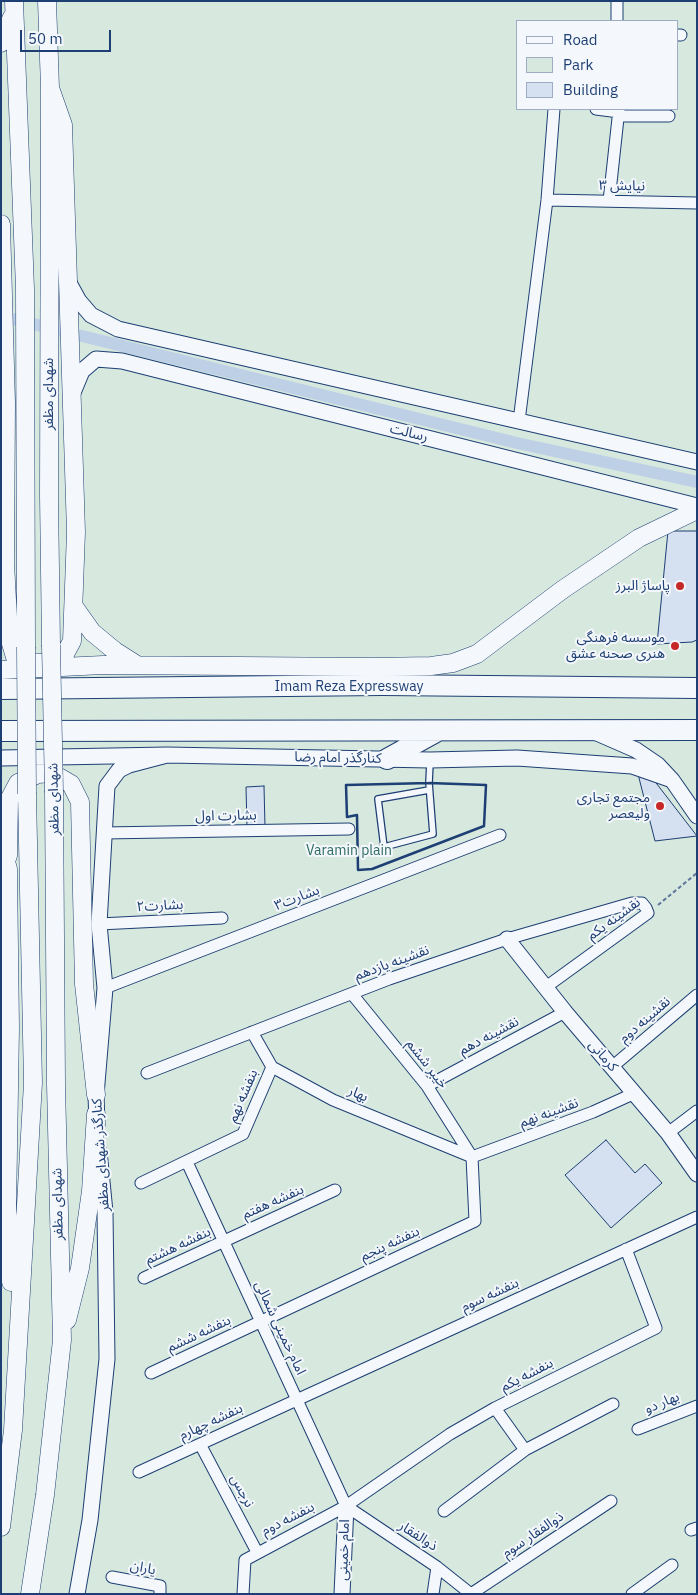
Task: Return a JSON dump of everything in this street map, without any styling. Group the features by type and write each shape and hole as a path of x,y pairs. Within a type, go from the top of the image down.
{"highway":[{"name":"Imam Reza Expressway","path":"1,690 382,686 697,688"},
{"path":"1,731 697,730"},
{"path":"387,759 438,731"}],"main road":[{"name":"شهدای مظفر","path":"30,1594 45,1494 62,1340 57,1162 51,645 50,88 47,1"},
{"name":"شهدای مظفر","path":"1,1527 13,1430 33,1083 27,794 25,289 14,7"},
{"path":"1,43 14,7"},
{"path":"1,224 4,355 4,609 15,657 28,662 45,663 65,654 72,641 75,608 76,532 63,125 50,88"},
{"path":"1,670 103,665 374,668 431,666 453,663 477,654 562,590 639,538 697,508"},
{"path":"75,608 92,632 115,651 138,666"},
{"path":"16,1358 7,1210 10,1028 9,800 18,783 38,774 52,773 71,784 80,802 84,984 96,1095"},
{"path":"1,844 8,869"},
{"path":"1,1047 10,1028"},
{"path":"62,1340 80,1268 91,1191 96,1114"}],"street":[{"path":"617,1 617,20"},
{"path":"519,421 547,200 554,110"},
{"path":"604,110 669,116"},
{"path":"609,201 619,112"},
{"name":"نیایش ۳","path":"547,200 697,203"},
{"path":"68,280 79,301 91,315 118,329 697,462"},
{"name":"رسالت","path":"71,396 82,371 96,359 122,361 697,508"},
{"path":"588,730 636,750 658,765 672,780 697,816"},
{"name":"کنارگذر امام رضا","path":"1,758 168,755 430,760 517,758 604,762 632,766 672,780"},
{"name":"کنارگذر شهدای مظفر","path":"77,1594 90,1520 107,1359 105,1212 96,1095 105,988 99,924 107,786 119,770 130,765 168,755"},
{"name":"بشارت اول","path":"103,833 349,829"},
{"name":"بشارت۳","path":"105,988 500,835"},
{"name":"نقشینه یازدهم","path":"147,1073 352,994 507,939 632,903 642,903 648,913"},
{"name":"نقشینه یکم","path":"546,987 648,913"},
{"name":"بشارت۲","path":"99,924 222,918"},
{"name":"کرمانی","path":"507,939 565,1012 668,1133 697,1174"},
{"name":"خیبر ششم","path":"352,994 427,1086 472,1157"},
{"name":"نقشینه دوم","path":"612,1067 697,995"},
{"name":"نقشینه دهم","path":"427,1086 565,1012"},
{"path":"252,1032 272,1067"},
{"name":"بهار","path":"272,1067 333,1100 472,1157"},
{"name":"بنفشه نهم","path":"141,1184 243,1134 272,1067"},
{"name":"نقشینه نهم","path":"472,1157 593,1112 635,1093"},
{"path":"668,1133 697,1111"},
{"name":"بنفشه پنجم","path":"260,1322 475,1221 472,1157"},
{"name":"امام خمینی شمالی","path":"186,1162 346,1506"},
{"name":"بنفشه هفتم","path":"223,1241 335,1190"},
{"name":"بنفشه سوم","path":"297,1400 697,1217"},
{"name":"بنفشه هشتم","path":"144,1278 223,1241"},
{"name":"بنفشه یکم","path":"346,1506 450,1434 495,1408 656,1328 626,1249"},
{"name":"بنفشه ششم","path":"151,1373 260,1322"},
{"name":"بنفشه چهارم","path":"139,1472 297,1400"},
{"path":"444,1510 525,1450 613,1404"},
{"name":"بهار دو","path":"638,1429 697,1406"},
{"path":"495,1408 525,1450"},
{"name":"نرجس","path":"200,1444 257,1552"},
{"name":"ذوالفقار سوم","path":"471,1594 611,1501"},
{"name":"بنفشه دوم","path":"243,1594 244,1560 346,1506"},
{"name":"ذوالفقار","path":"346,1506 437,1567 471,1594"},
{"name":"امام خمینی","path":"342,1594 346,1506"},
{"path":"632,1594 672,1565"},
{"path":"433,1594 437,1567"},
{"name":"یاران","path":"112,1577 160,1586 160,1594"}],"lane":[{"path":"429,790 378,799 384,847 433,834 429,790 430,760"}],"path":[{"name":"نقشینه یکم","path":"648,913 697,873"}],"green space":[{"name":"Varamin plain","path":"1,1 697,1 697,1594 1,1594"}],"building":[{"name":"پاساژ البرز","path":"668,531 697,531 697,640 692,642 657,644"},
{"name":"مجتمع تجاری ولیعصر","path":"638,774 653,779 697,836 655,841"},
{"path":"264,786 265,827 247,827 246,787"},
{"path":"606,1140 635,1173 645,1164 662,1183 611,1228 565,1175"}],"waterway":[{"path":"1,316 517,443 697,482"}],"wall":[{"path":"429,783 486,785 484,826 372,869 358,870 357,815 347,817 346,785 429,783"}],"place":[{"name":"پاساژ البرز","path":"680,586"},
{"name":"موسسه فرهنگی هنری صحنه عشق","path":"675,646"},
{"name":"مجتمع تجاری ولیعصر","path":"660,806"}]}
